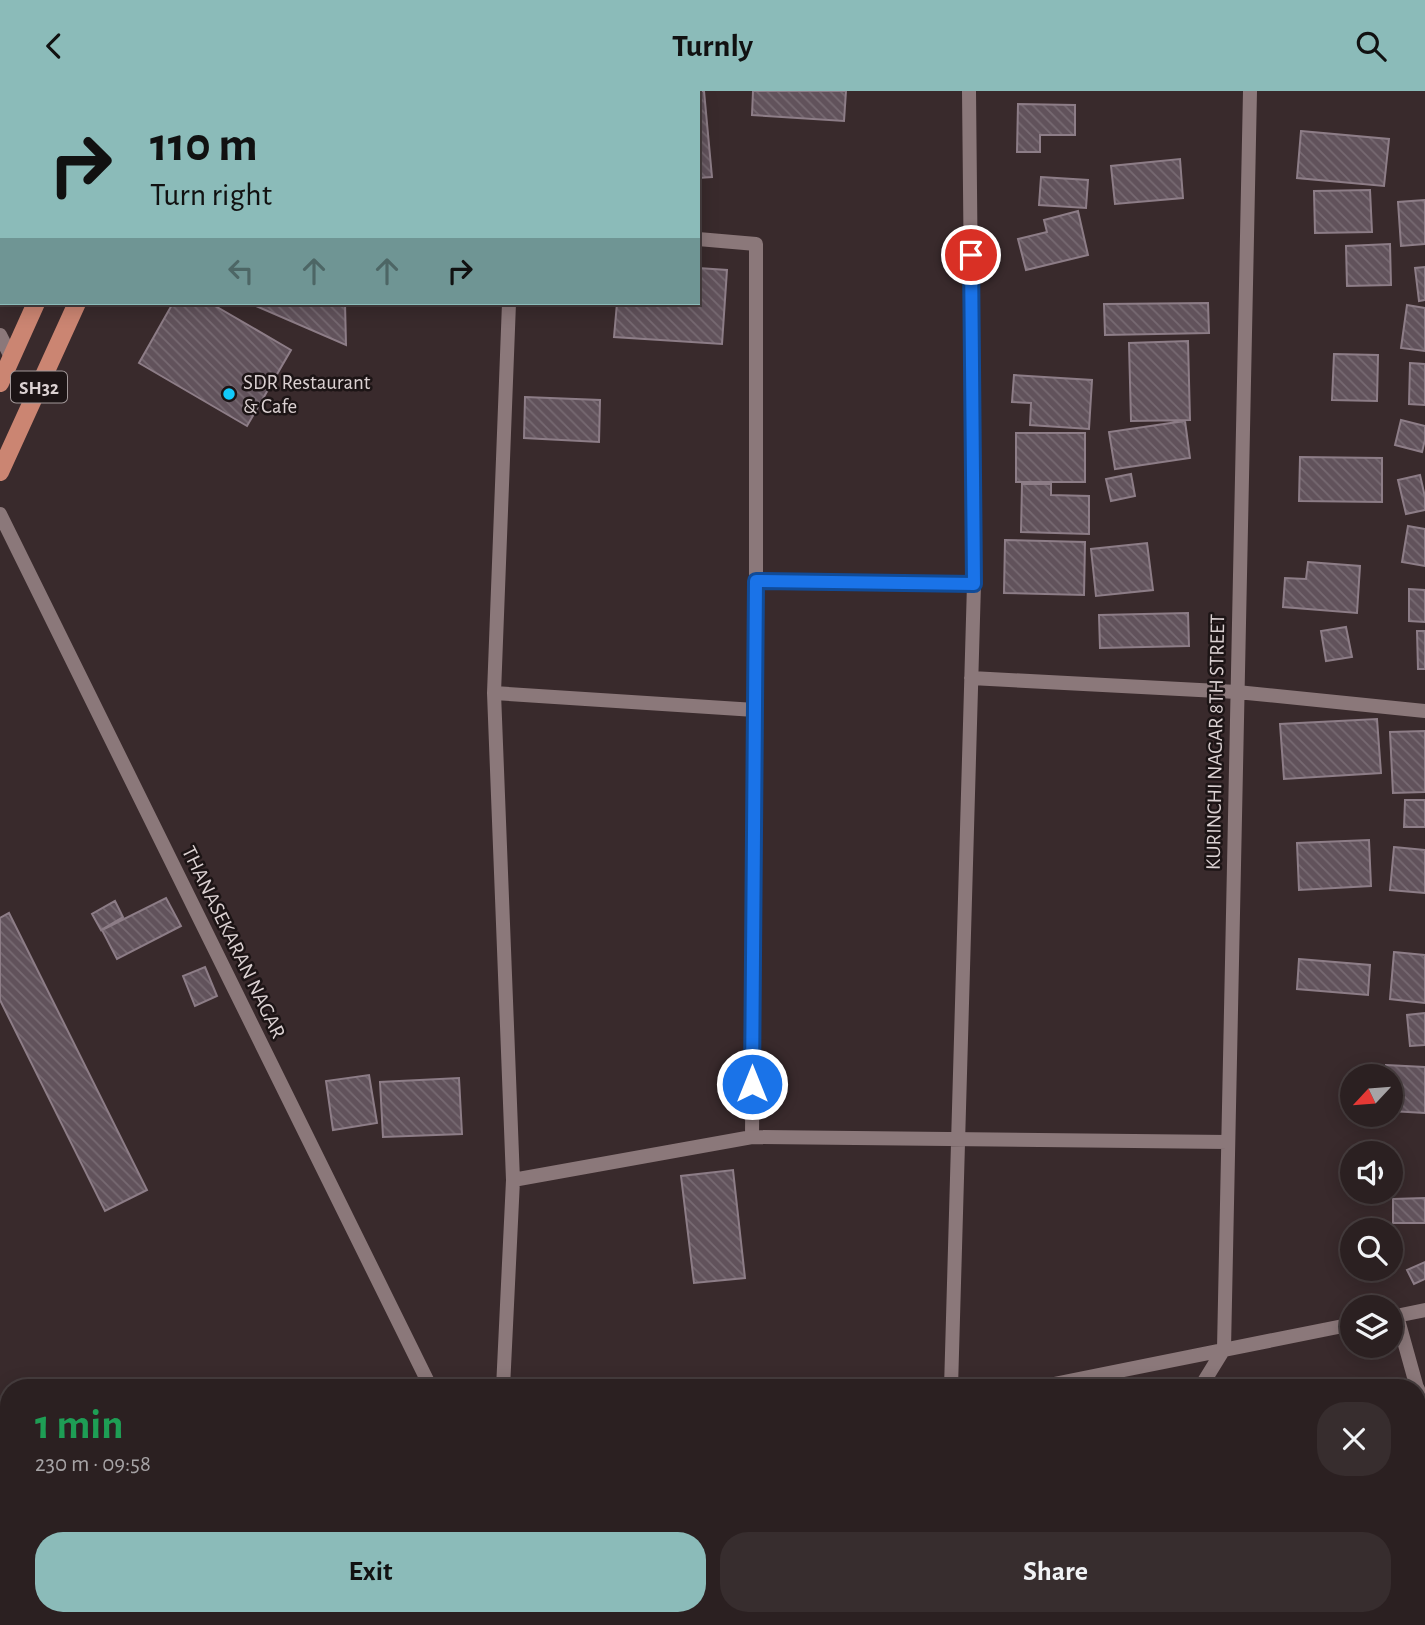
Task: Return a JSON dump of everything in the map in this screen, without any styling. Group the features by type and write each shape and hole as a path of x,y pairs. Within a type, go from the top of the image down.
{"main road":[{"name":"SH32","path":"0,383 35,305"},
{"name":"SH32","path":"0,472 76,305"}],"street":[{"path":"951,1379 974,584 969,91"},
{"name":"KURINCHI NAGAR 8TH STREET","path":"1224,1349 1250,91"},
{"path":"700,239 756,244 752,1137"},
{"path":"503,1379 513,1180 494,693 509,305"},
{"path":"0,335 12,359"},
{"name":"THANASEKARAN NAGAR","path":"0,514 427,1379"},
{"path":"756,581 974,584"},
{"path":"971,678 1237,692 1425,711"},
{"path":"494,693 755,710"},
{"path":"513,1180 752,1137 1228,1142"},
{"path":"1403,1314 1425,1310"},
{"path":"1078,1379 1340,1327"},
{"path":"1403,1345 1414,1379"},
{"path":"1206,1379 1224,1349"}],"building":[{"path":"700,91 704,91 712,177 700,178"},
{"path":"753,91 846,91 844,121 752,115"},
{"path":"1018,104 1075,105 1075,135 1040,135 1040,152 1017,152"},
{"path":"1301,131 1389,139 1384,186 1297,178"},
{"path":"1180,159 1183,198 1115,204 1111,166"},
{"path":"1041,177 1088,180 1086,208 1039,205"},
{"path":"1370,190 1372,232 1315,233 1314,191"},
{"path":"1425,200 1425,244 1401,246 1398,202"},
{"path":"1078,211 1088,255 1026,270 1018,239 1047,232 1044,220"},
{"path":"1390,244 1391,285 1347,286 1346,246"},
{"path":"1425,267 1425,300 1419,301 1415,268"},
{"path":"700,268 727,270 722,344 614,337 617,305 700,305"},
{"path":"1208,303 1209,333 1105,335 1104,304"},
{"name":"SDR Restaurant & Cafe","path":"172,305 213,305 291,350 247,426 139,363"},
{"path":"254,305 345,305 346,345"},
{"path":"1407,305 1425,308 1425,351 1401,348"},
{"path":"1188,341 1190,420 1131,421 1129,343"},
{"path":"1334,354 1378,355 1377,401 1332,400"},
{"path":"1410,363 1425,364 1425,405 1409,404"},
{"path":"1014,375 1092,380 1089,429 1030,425 1031,403 1012,402"},
{"path":"525,397 600,400 599,442 524,438"},
{"path":"1401,420 1425,426 1422,452 1395,445"},
{"path":"1185,421 1190,458 1115,469 1109,432"},
{"path":"1016,433 1085,433 1085,482 1016,482"},
{"path":"1300,457 1382,458 1382,502 1299,501"},
{"path":"1131,474 1135,496 1111,501 1106,479"},
{"path":"1420,475 1425,510 1406,514 1398,480"},
{"path":"1022,484 1051,484 1051,495 1089,496 1089,534 1021,532"},
{"path":"1408,526 1425,529 1425,566 1402,562"},
{"path":"1005,540 1085,542 1084,595 1004,593"},
{"path":"1147,543 1153,590 1096,596 1091,549"},
{"path":"1308,562 1360,566 1357,613 1283,607 1285,578 1306,579"},
{"path":"1409,589 1425,590 1425,622 1409,621"},
{"path":"1188,613 1189,646 1100,648 1099,615"},
{"path":"1346,627 1352,657 1326,661 1321,631"},
{"path":"1417,631 1425,631 1425,669 1418,669"},
{"path":"1377,719 1381,773 1284,779 1280,724"},
{"path":"1425,731 1425,792 1393,793 1390,732"},
{"path":"1405,800 1425,800 1425,827 1404,827"},
{"path":"1369,840 1371,886 1299,890 1297,843"},
{"path":"1394,847 1425,850 1425,893 1390,890"},
{"path":"166,898 181,926 117,959 102,930"},
{"path":"115,901 123,917 101,930 92,914"},
{"path":"9,913 147,1190 105,1211 0,1000 0,918"},
{"path":"1394,952 1425,955 1425,1003 1390,999"},
{"path":"1299,959 1370,965 1368,995 1297,989"},
{"path":"205,967 217,996 195,1006 183,976"},
{"path":"1425,1013 1425,1045 1410,1046 1407,1015"},
{"path":"1404,1066 1425,1067 1425,1113 1404,1112"},
{"path":"369,1075 377,1123 333,1130 326,1081"},
{"path":"459,1078 462,1134 383,1137 380,1082"},
{"path":"733,1170 745,1278 694,1283 681,1176"},
{"path":"1425,1198 1425,1223 1403,1223 1403,1218 1393,1218 1393,1204 1403,1204 1403,1199"},
{"path":"1425,1262 1425,1279 1414,1284 1407,1270"}],"place":[{"name":"SDR Restaurant & Cafe","path":"229,394"}],"route":[{"path":"752,1084 756,581 974,584 971,255"}]}
